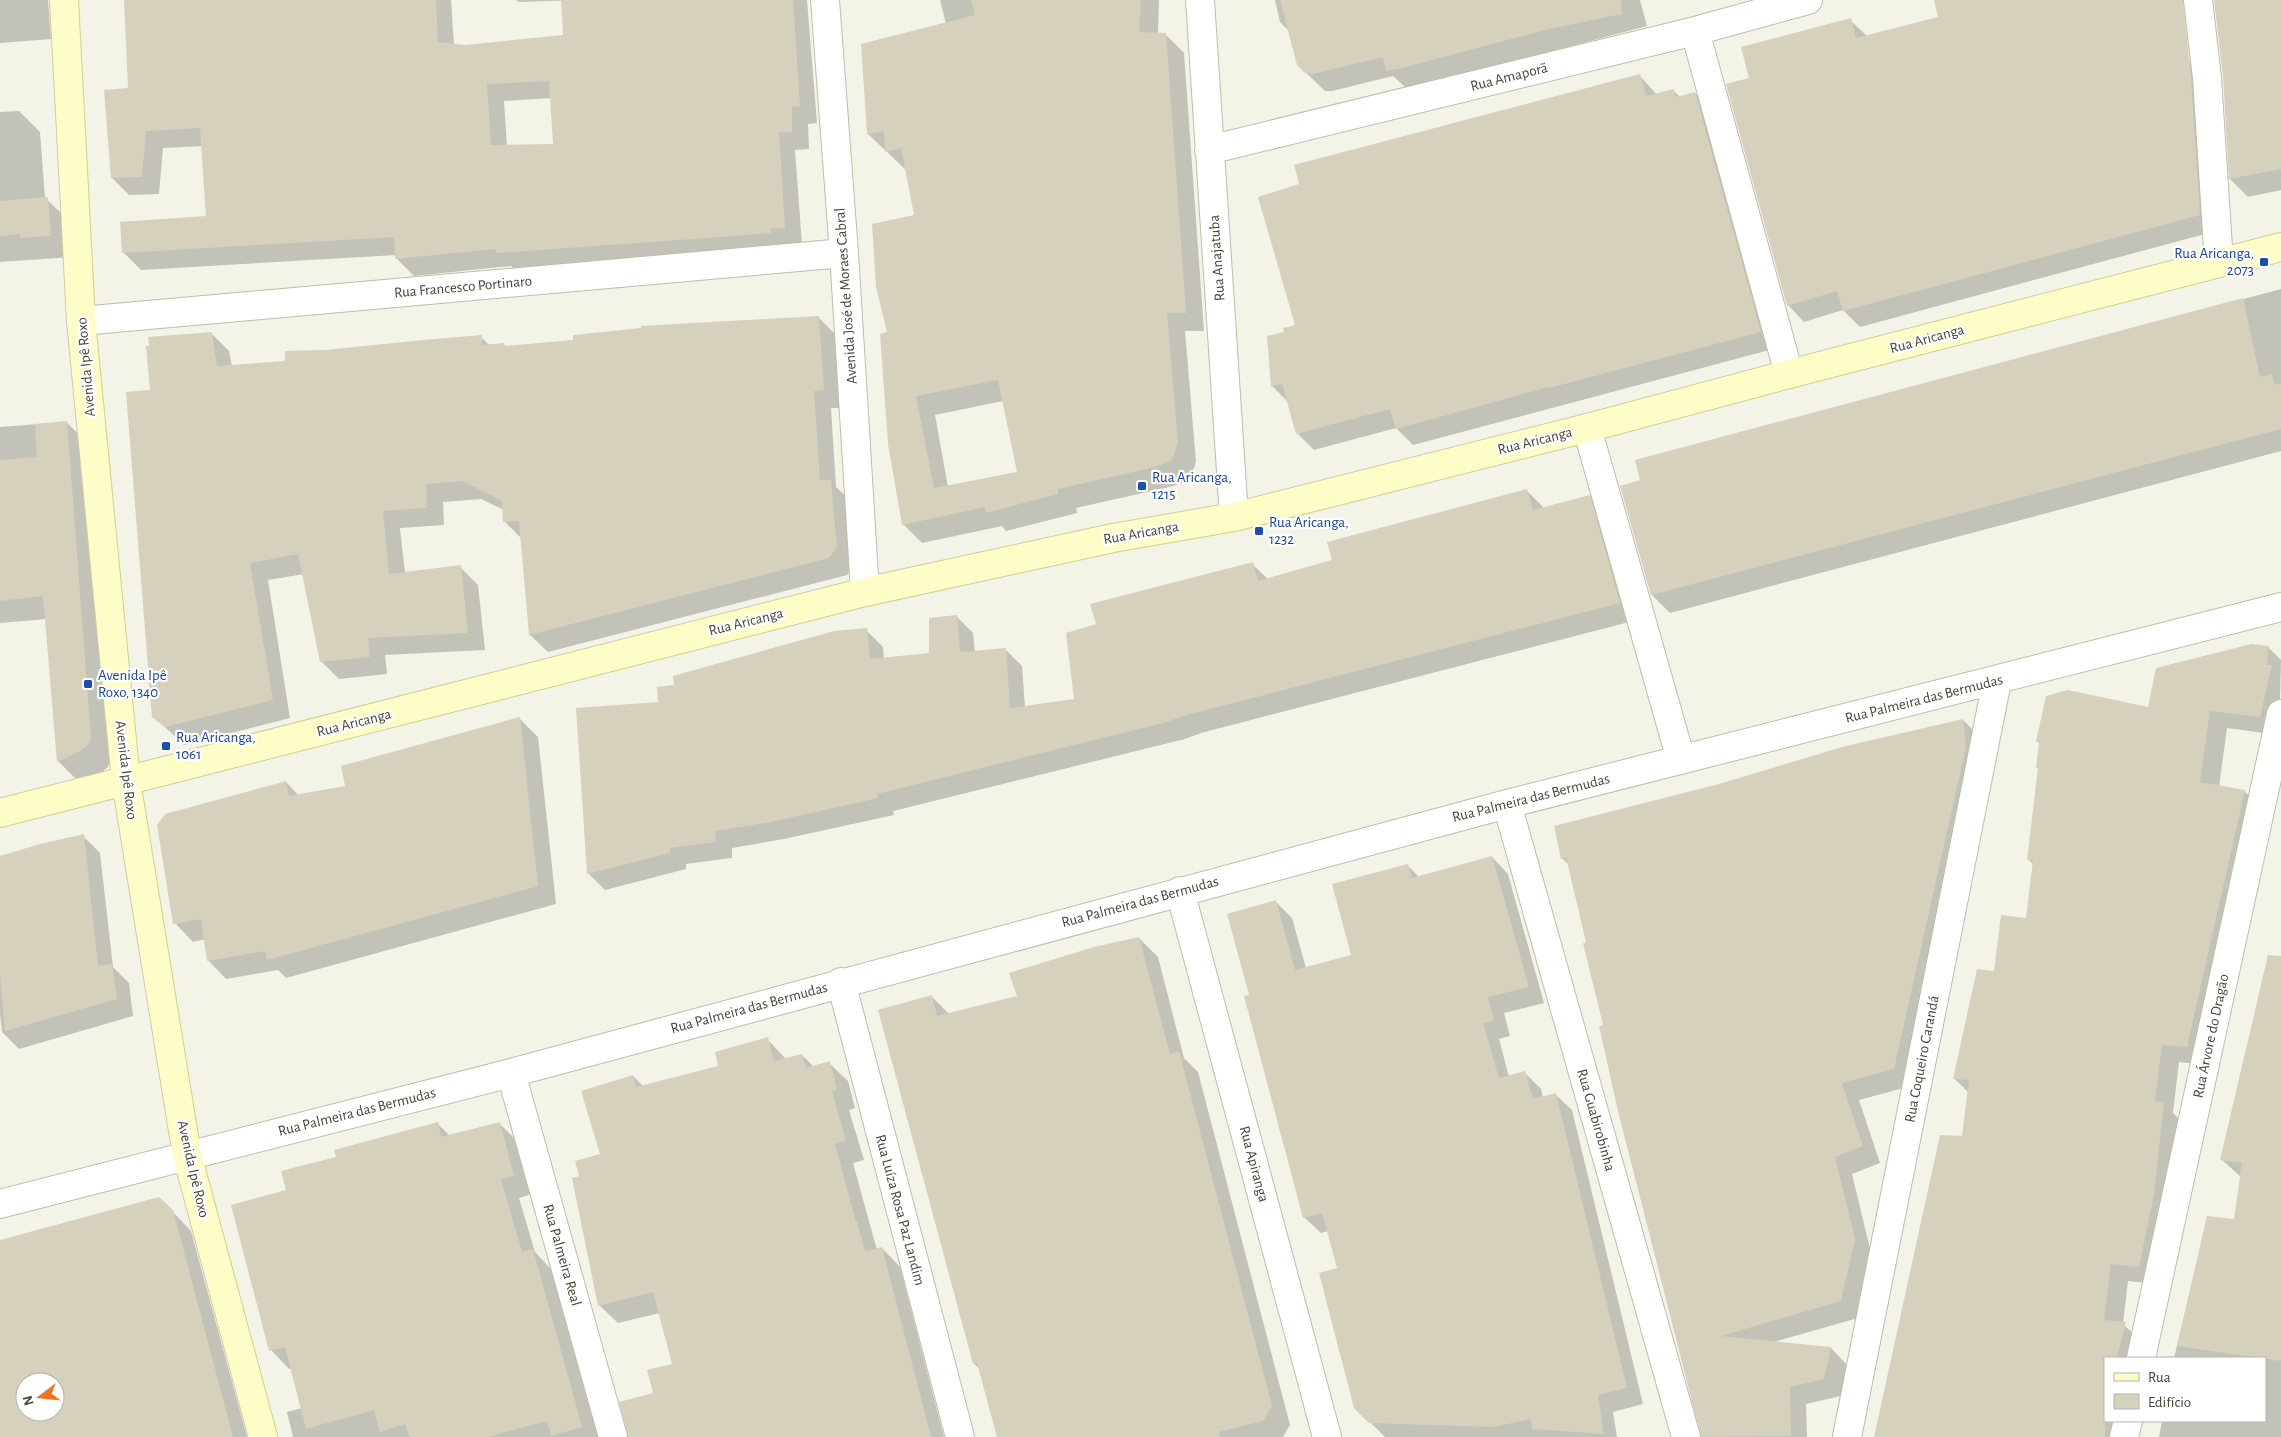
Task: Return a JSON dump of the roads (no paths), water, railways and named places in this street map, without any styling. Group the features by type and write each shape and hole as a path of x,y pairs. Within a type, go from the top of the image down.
{"street":[{"name":"Avenida Ipê Roxo","path":"64,0 82,321 126,781 187,1155 263,1437"},
{"name":"Avenida José de Moraes Cabral","path":"825,0 844,253 865,592"},
{"name":"Rua Anajatuba","path":"1200,0 1234,516"},
{"name":"Rua Amaporã","path":"1209,150 1695,31 1808,0"},
{"path":"2198,0 2207,78 2219,263"},
{"path":"1695,31 1789,374"},
{"name":"Rua Aricanga","path":"0,813 865,592 1114,538 1234,516 1587,428 2281,247"},
{"name":"Rua Francesco Portinaro","path":"82,321 844,253"},
{"path":"1587,428 1681,760"},
{"name":"Rua Palmeira das Bermudas","path":"0,1204 512,1072 1506,804 1996,681 2118,647 2281,607"},
{"name":"Rua Coqueiro Carandá","path":"1847,1437 1996,681"},
{"name":"Rua Árvore do Dragão","path":"2141,1357 2281,714"},
{"name":"Rua Guabirobinha","path":"1506,804 1686,1437"},
{"name":"Rua Apiranga","path":"1180,891 1327,1437"},
{"name":"Rua Luíza Rosa Paz Landim","path":"841,982 960,1437"},
{"name":"Rua Palmeira Real","path":"512,1072 613,1437"},
{"path":"2124,1437 2128,1422"}],"place":[{"name":"Rua Aricanga, 2073","path":"2264,262"},
{"name":"Rua Aricanga, 1215","path":"1142,486"},
{"name":"Rua Aricanga, 1232","path":"1259,531"},
{"name":"Avenida Ipê Roxo, 1340","path":"88,684"},
{"name":"Rua Aricanga, 1061","path":"166,746"}]}
